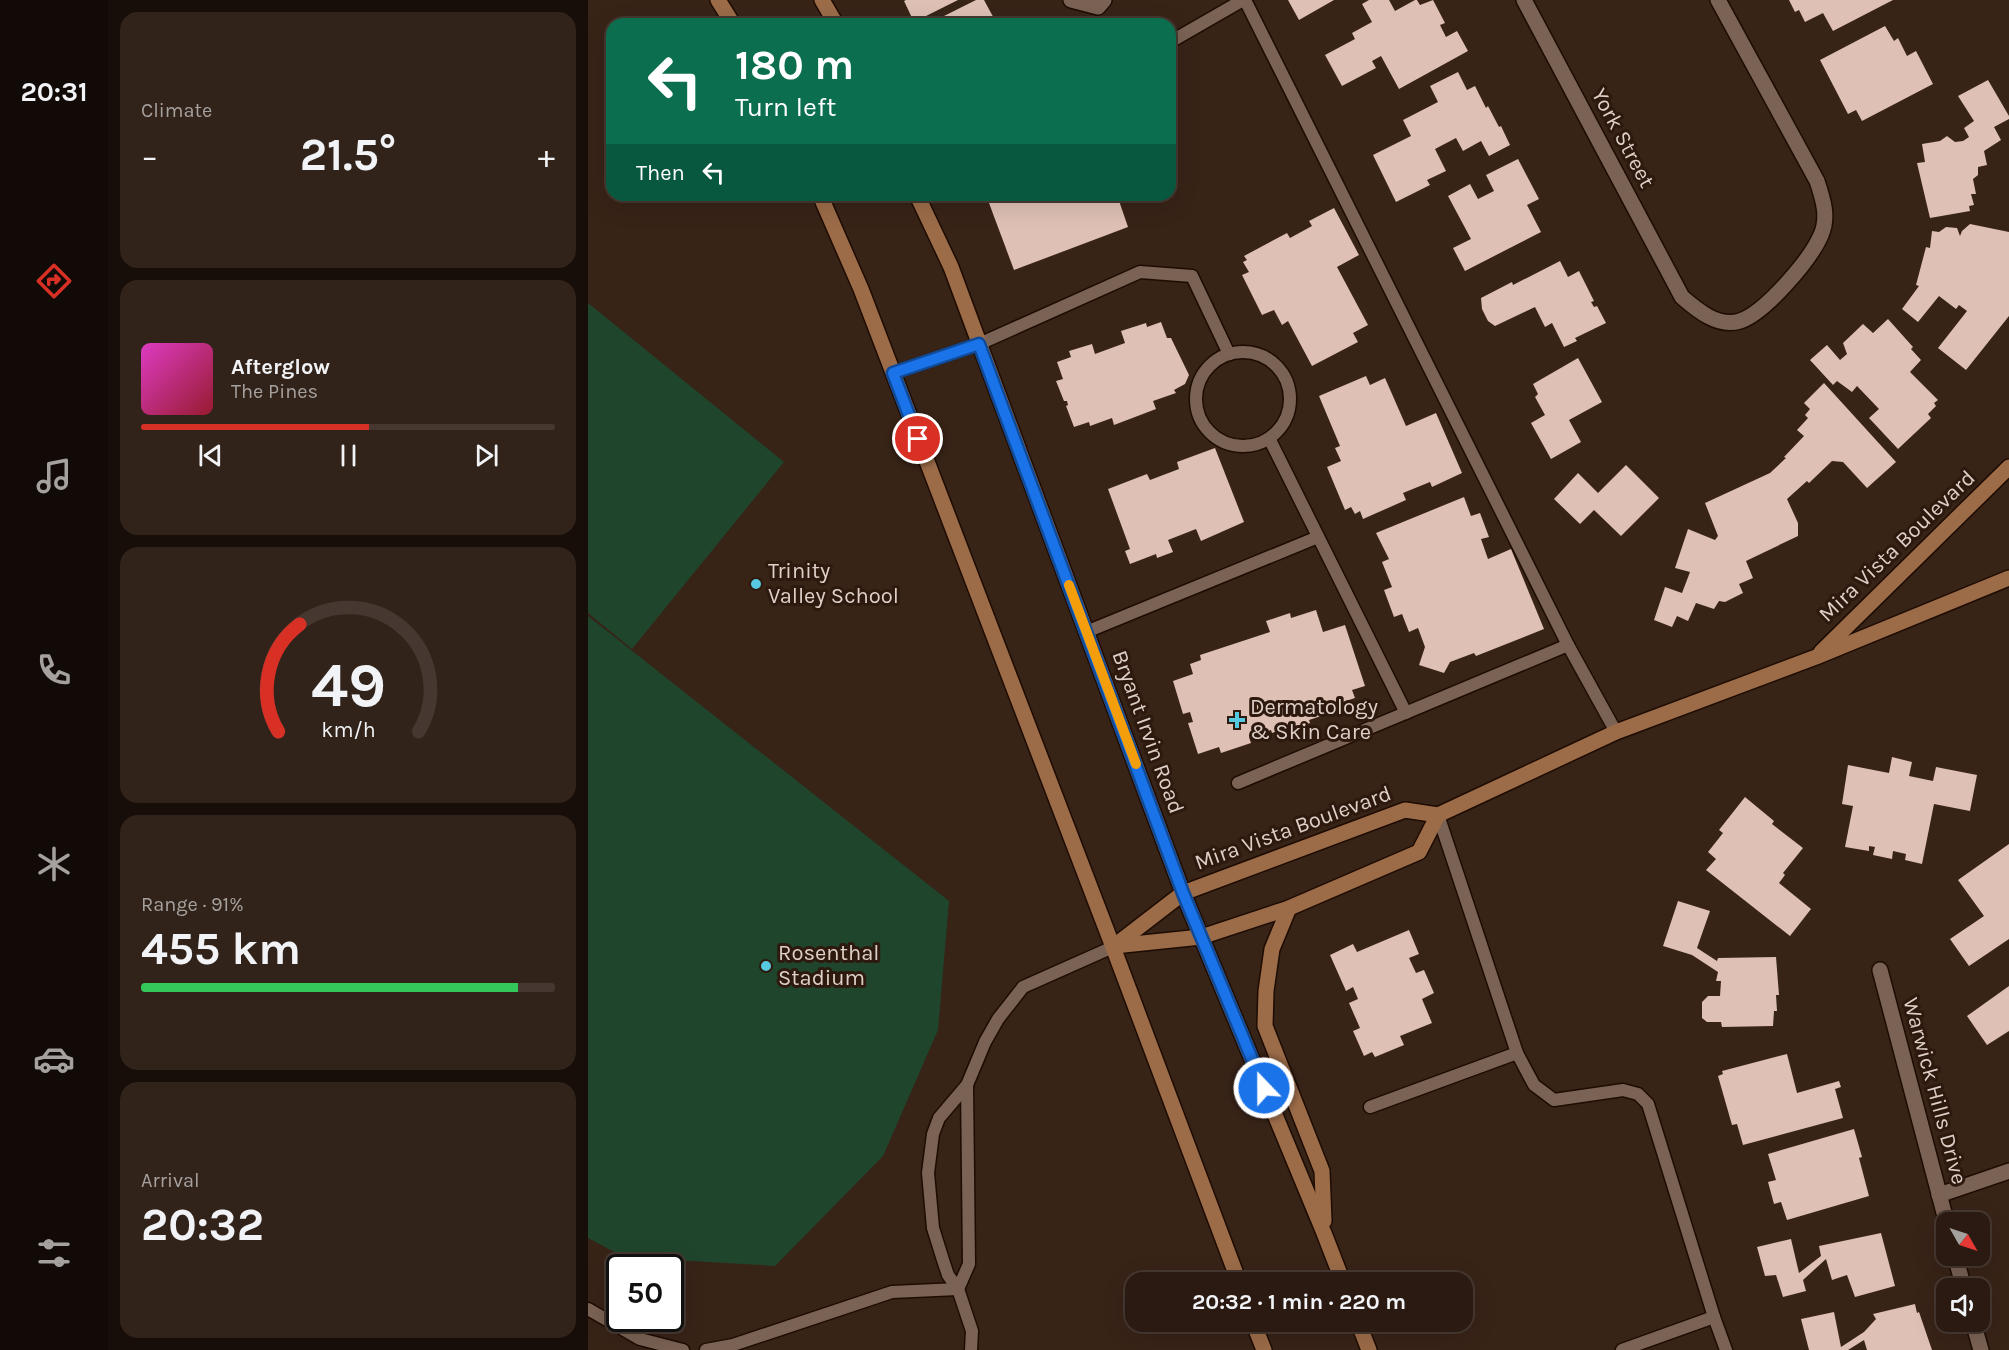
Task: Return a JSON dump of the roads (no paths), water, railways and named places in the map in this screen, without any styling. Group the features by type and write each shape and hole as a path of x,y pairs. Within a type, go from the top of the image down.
{"main road":[{"path":"718,0 729,18"},
{"path":"822,0 832,18"},
{"path":"823,201 861,289 1235,1272"},
{"name":"Bryant Irvin Road","path":"920,201 951,267 1183,893 1339,1272"},
{"name":"Mira Vista Boulevard","path":"1816,657 2009,467"},
{"name":"Mira Vista Boulevard","path":"1113,946 1183,893 1405,810 1438,815 1616,732 1816,657 2009,578"},
{"path":"1113,946 1201,937 1289,908 1419,852 1438,815"},
{"path":"1289,908 1272,949 1266,992 1265,1026 1322,1171 1324,1233"},
{"path":"1257,1332 1264,1350"},
{"path":"1362,1332 1369,1350"}],"street":[{"path":"1071,0 1074,3 1098,7 1104,0"},
{"name":"York Street","path":"1524,0 1682,297 1699,312 1719,321 1739,321 1761,309 1804,263 1822,234 1826,209 1817,181 1718,0"},
{"name":"Warwick Hills Drive","path":"1880,970 1944,1212"},
{"path":"1939,1195 2009,1171"},
{"path":"1976,1332 1981,1350"}],"lane":[{"path":"1176,39 1244,0 1568,645 1616,732"},
{"path":"893,373 979,344 1140,272 1192,276 1229,354"},
{"path":"1248,352 1275,363 1287,382 1290,406 1285,422 1269,440 1236,447 1210,435 1197,416 1195,393 1211,363 1229,354 1248,352"},
{"path":"1269,440 1406,713"},
{"path":"1086,632 1318,537"},
{"path":"1238,783 1568,645"},
{"path":"1438,815 1517,1053 1534,1085 1554,1100 1623,1090 1638,1094 1648,1104 1726,1350"},
{"path":"971,1350 972,1331 958,1289 948,1275 933,1228 928,1173 933,1134 939,1118 967,1085 985,1042 998,1019 1023,987 1113,946"},
{"path":"1370,1107 1517,1053"},
{"path":"958,1289 969,1264 967,1085"},
{"path":"706,1350 733,1346 892,1292 958,1289"},
{"path":"588,1310 640,1339 683,1350"},
{"path":"1622,1350 1714,1317"}],"place":[{"name":"Trinity Valley School","path":"756,584"},
{"name":"Dermatology & Skin Care","path":"1237,720"},
{"name":"Rosenthal Stadium","path":"766,966"}]}
